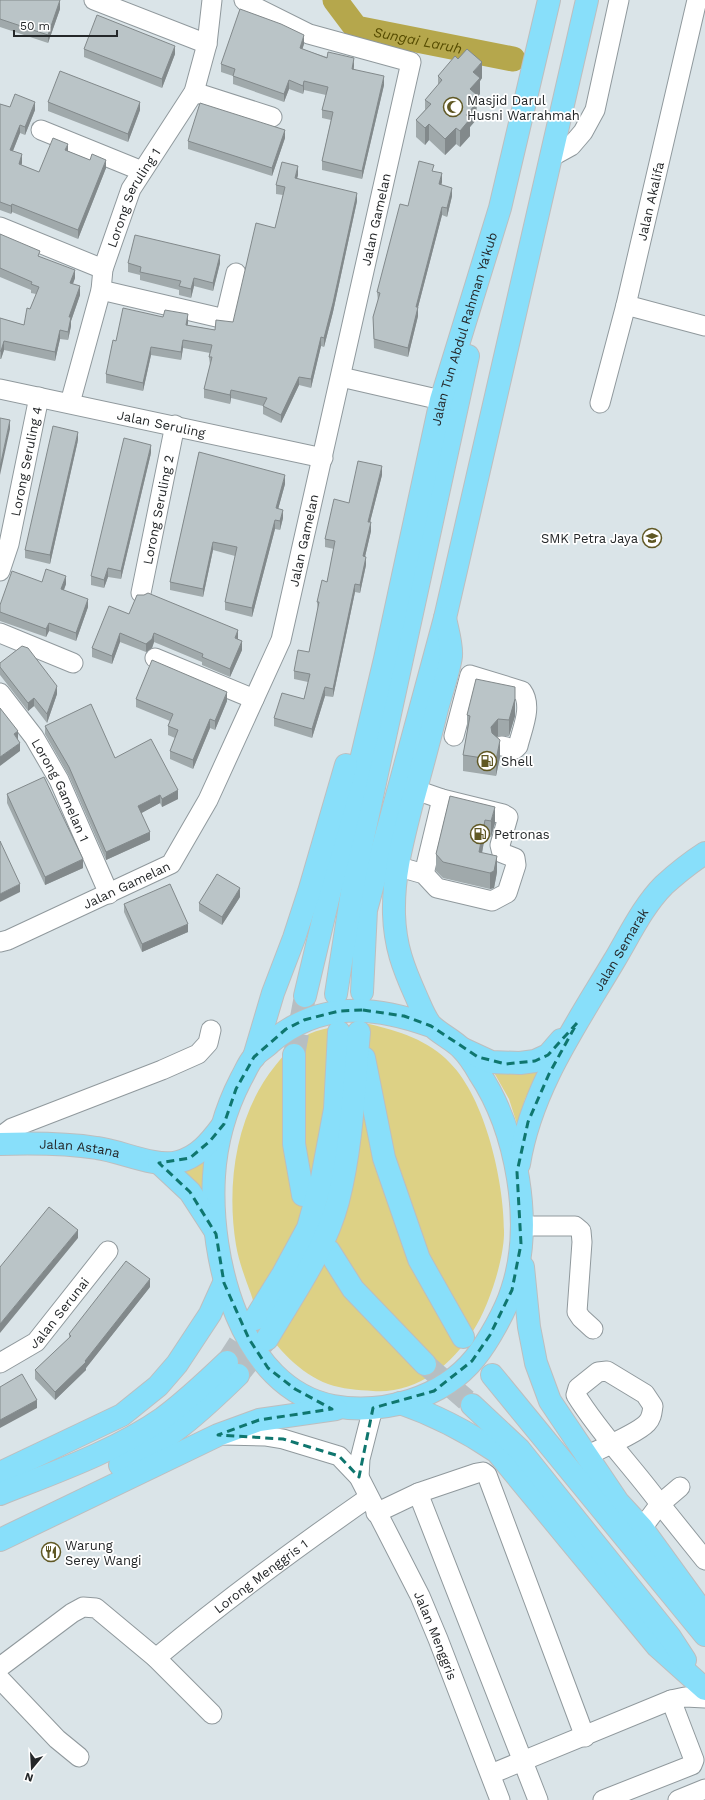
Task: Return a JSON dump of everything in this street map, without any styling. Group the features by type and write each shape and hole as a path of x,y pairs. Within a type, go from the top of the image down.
{"main road":[{"name":"Jalan Tun Abdul Rahman Ya'kub","path":"385,659 441,400 500,208 549,0"},
{"path":"362,992 366,910 445,618 587,0"},
{"path":"336,994 354,879 500,208"},
{"path":"431,1026 404,970 397,948 394,912 396,866 451,655 445,618"},
{"path":"305,996 385,659"},
{"path":"385,659 354,737 308,892 273,993 254,1057 236,1089 224,1124 214,1178 214,1216 224,1283 249,1339 268,1368 280,1380 314,1400 332,1405 374,1408 400,1403 434,1391 447,1384 472,1361 490,1335 512,1290 521,1235"},
{"name":"Jalan Semarak","path":"517,1172 522,1140 538,1096 555,1061 577,1023 648,905 664,886 705,853"},
{"path":"254,1057 286,1029 310,1018 339,1011 363,1010 390,1013 431,1026 460,1047 491,1062 506,1064 535,1061 548,1055 577,1023"},
{"path":"255,1319 283,1274 308,1228 322,1178 349,1032"},
{"path":"349,1032 384,1158 419,1259 463,1337"},
{"path":"267,1340 320,1249 338,1202 351,1132 349,1032"},
{"path":"460,1047 480,1073 495,1102 510,1141 517,1172 529,1327 536,1363 550,1401 618,1502 642,1528 705,1615"},
{"path":"294,1055 294,1144 303,1195"},
{"path":"158,1163 176,1163 190,1158 210,1141 224,1124"},
{"name":"Jalan Astana","path":"0,1144 49,1143 92,1147 158,1163"},
{"path":"158,1163 182,1183 194,1198 216,1234"},
{"path":"329,1251 353,1289 425,1364"},
{"path":"0,1478 122,1415 158,1386 177,1364 210,1314 224,1283"},
{"path":"0,1478 56,1472 133,1437 162,1419 190,1397 232,1368 198,1414 171,1435 142,1454 0,1526"},
{"path":"492,1374 705,1635"},
{"path":"400,1403 421,1410 468,1432 497,1452 657,1646 703,1690"},
{"path":"472,1405 519,1449 670,1637 703,1690"},
{"path":"0,1540 218,1435 259,1420 350,1407"}],"street":[{"path":"94,0 207,44"},
{"name":"Lorong Seruling 1","path":"70,403 101,290 103,269 132,189 142,171 194,92 207,44 212,0"},
{"name":"Jalan Gamelan","path":"0,942 109,894 171,864 208,800 281,640 341,377 379,199 412,62 309,34 249,4 244,0"},
{"path":"551,158 571,146 579,137 595,110 619,0"},
{"name":"Jalan Akalifa","path":"600,403 697,42 698,0"},
{"path":"194,92 272,117"},
{"path":"41,130 142,171"},
{"path":"0,227 103,269"},
{"path":"101,290 225,318 236,273"},
{"path":"626,305 705,326"},
{"path":"341,377 441,400"},
{"name":"Jalan Seruling","path":"0,389 175,425 323,458"},
{"name":"Lorong Seruling 4","path":"0,571 9,544 39,397"},
{"name":"Lorong Seruling 2","path":"141,593 175,425"},
{"path":"0,633 73,663"},
{"path":"155,658 254,699"},
{"path":"447,669 522,691 527,698 527,707 518,746 515,749 502,746"},
{"path":"432,729 462,738 470,675"},
{"name":"Lorong Gamelan 1","path":"0,693 34,737 59,780 109,894"},
{"path":"396,866 424,874 437,888 492,901 507,894 516,865 515,858 502,853 500,845 508,817 502,814 442,799 416,790"},
{"path":"424,874 442,799"},
{"path":"0,1137 12,1128 162,1070 198,1054 208,1043 210,1030"},
{"path":"521,1235 575,1226 581,1231 582,1242 577,1312 593,1329"},
{"name":"Jalan Serunai","path":"0,1363 36,1342 108,1251"},
{"name":"Jalan Menggris","path":"359,1477 360,1459 374,1408"},
{"name":"Jalan Menggris","path":"218,1435 265,1436 282,1439 339,1456 359,1477 372,1505 420,1596 490,1774 495,1799"},
{"path":"586,1456 612,1444 705,1560"},
{"name":"Lorong Menggris 1","path":"156,1658 182,1636 329,1525 372,1505 418,1493 483,1472 487,1474 585,1737"},
{"path":"642,1528 660,1504 680,1487"},
{"path":"418,1493 538,1800"},
{"path":"0,1667 72,1613 83,1607 96,1608 156,1658 212,1714"},
{"path":"0,1679 57,1739 79,1757"},
{"path":"490,1774 585,1737 671,1700 685,1697 703,1690"},
{"path":"603,1800 692,1765 694,1760 671,1700"},
{"path":"678,1800 705,1789"}],"highlighted area":[{"path":"363,1010 404,1016 431,1026 478,1057 506,1064 535,1061 548,1055 577,1023 549,1074 528,1122 517,1172 521,1244 512,1290 490,1335 472,1361 434,1391 373,1408 359,1477 339,1456 283,1439 218,1435 259,1420 332,1409 295,1389 268,1368 249,1339 224,1283 216,1234 190,1192 159,1163 190,1158 210,1141 224,1124 236,1089 254,1057 286,1029 304,1020 339,1011"}],"shaded area":[{"path":"369,1024 402,1033 423,1042 442,1055 463,1079 474,1098 491,1144 497,1168 503,1215 504,1235 498,1272 484,1310 473,1331 454,1356 431,1375 418,1383 389,1391 356,1390 328,1384 308,1374 281,1350 267,1332 260,1319 242,1270 236,1245 233,1222 232,1198 234,1174 237,1151 243,1128 251,1106 262,1085 275,1066 294,1044 309,1034 316,1031 346,1025"},
{"path":"541,1068 525,1099 517,1124 509,1099 492,1069"},
{"path":"205,1155 203,1195 177,1169"}],"building":[{"path":"0,0 60,0 48,35 0,19"},
{"path":"240,9 281,24 304,35 300,48 327,58 328,52 354,58 352,69 384,76 362,171 322,161 333,112 322,110 328,87 304,81 303,86 289,80 284,94 233,76 235,69 221,64"},
{"path":"97,15 175,46 162,79 84,49"},
{"path":"467,49 482,62 473,72 480,78 470,89 477,95 472,100 476,104 466,115 470,119 460,131 456,128 445,139 429,124 425,128 416,120 431,104 425,100 442,80 438,76 455,56 458,59"},
{"path":"60,71 140,102 128,134 48,102"},
{"path":"15,94 35,102 25,127 20,125 10,150 22,154 19,164 39,172 53,138 68,144 65,150 90,160 92,154 106,160 78,230 12,204 11,206 0,202 0,104 10,107"},
{"path":"200,103 285,130 272,168 188,141"},
{"path":"419,161 434,165 432,171 442,173 439,184 452,188 447,208 442,207 416,307 418,307 408,348 374,339 373,317 380,293 377,292 400,204 408,206"},
{"path":"282,162 298,166 295,178 357,193 333,303 324,338 321,337 311,379 299,377 281,415 263,406 267,398 231,390 230,395 204,389 212,357 209,357 212,345 183,340 181,352 151,347 143,383 106,374 113,340 116,341 123,308 163,317 165,310 188,314 186,325 215,330 216,320 233,322 256,223 275,228 285,187 276,185"},
{"path":"0,234 40,251 38,256 75,270 70,283 80,286 69,317 71,317 68,332 60,330 55,352 4,341 0,351 0,318 24,325 27,308 30,309 39,287 31,284 32,282 0,268"},
{"path":"135,235 220,255 213,283 194,278 191,289 179,286 181,281 140,272 141,267 128,263"},
{"path":"0,418 10,420 0,467"},
{"path":"53,426 78,432 50,555 25,550"},
{"path":"124,438 151,445 121,571 108,568 104,580 91,576"},
{"path":"199,452 285,475 276,508 283,510 280,521 275,520 252,608 225,602 237,547 213,542 203,589 170,582"},
{"path":"358,461 382,466 368,522 371,522 363,556 366,557 360,585 355,584 333,689 325,687 312,729 274,718 282,693 304,699 310,674 294,671 298,650 309,652 322,580 327,582 335,541 325,539 334,499 349,503"},
{"path":"46,569 66,576 61,589 88,599 76,633 49,623 46,629 0,612 0,605 12,571 42,582"},
{"path":"148,593 238,630 235,638 242,641 230,669 202,657 203,654 154,633 152,639 146,644 120,633 112,656 92,648 109,606 129,614 137,595 144,595"},
{"path":"22,646 28,648 57,686 47,714 34,698 28,703 0,667 0,663"},
{"path":"152,660 227,692 215,721 210,719 193,760 170,751 178,730 168,726 173,714 136,699"},
{"path":"476,679 515,687 515,699 509,720 498,719 491,727 492,733 500,740 496,760 463,755 470,716 467,715"},
{"path":"91,704 115,758 151,739 178,790 162,799 160,795 138,806 150,832 106,852 69,767 45,726"},
{"path":"0,708 18,731 14,734 20,743 0,757"},
{"path":"44,777 83,859 45,877 7,794"},
{"path":"450,796 495,807 491,821 485,820 479,852 497,856 494,871 490,873 443,862 436,854"},
{"path":"0,841 20,884 0,894"},
{"path":"217,874 240,888 222,917 199,903"},
{"path":"170,884 188,924 142,944 124,904"},
{"path":"49,1207 78,1230 0,1324 0,1267"},
{"path":"126,1261 150,1279 85,1361 86,1362 55,1392 35,1370 71,1336 69,1334"},
{"path":"22,1374 37,1400 0,1420 0,1387"}],"waterway":[{"name":"Sungai Laruh","path":"335,0 356,28 513,59"}],"tunnel":[{"path":"294,1055 305,996"},
{"path":"227,1362 255,1319"},
{"path":"238,1375 267,1339"},
{"path":"425,1364 472,1405"}],"place":[{"name":"Masjid Darul Husni Warrahmah","path":"453,107"},
{"name":"SMK Petra Jaya","path":"652,538"},
{"name":"Shell","path":"487,761"},
{"name":"Petronas","path":"480,834"},
{"name":"Warung Serey Wangi","path":"51,1552"}]}
